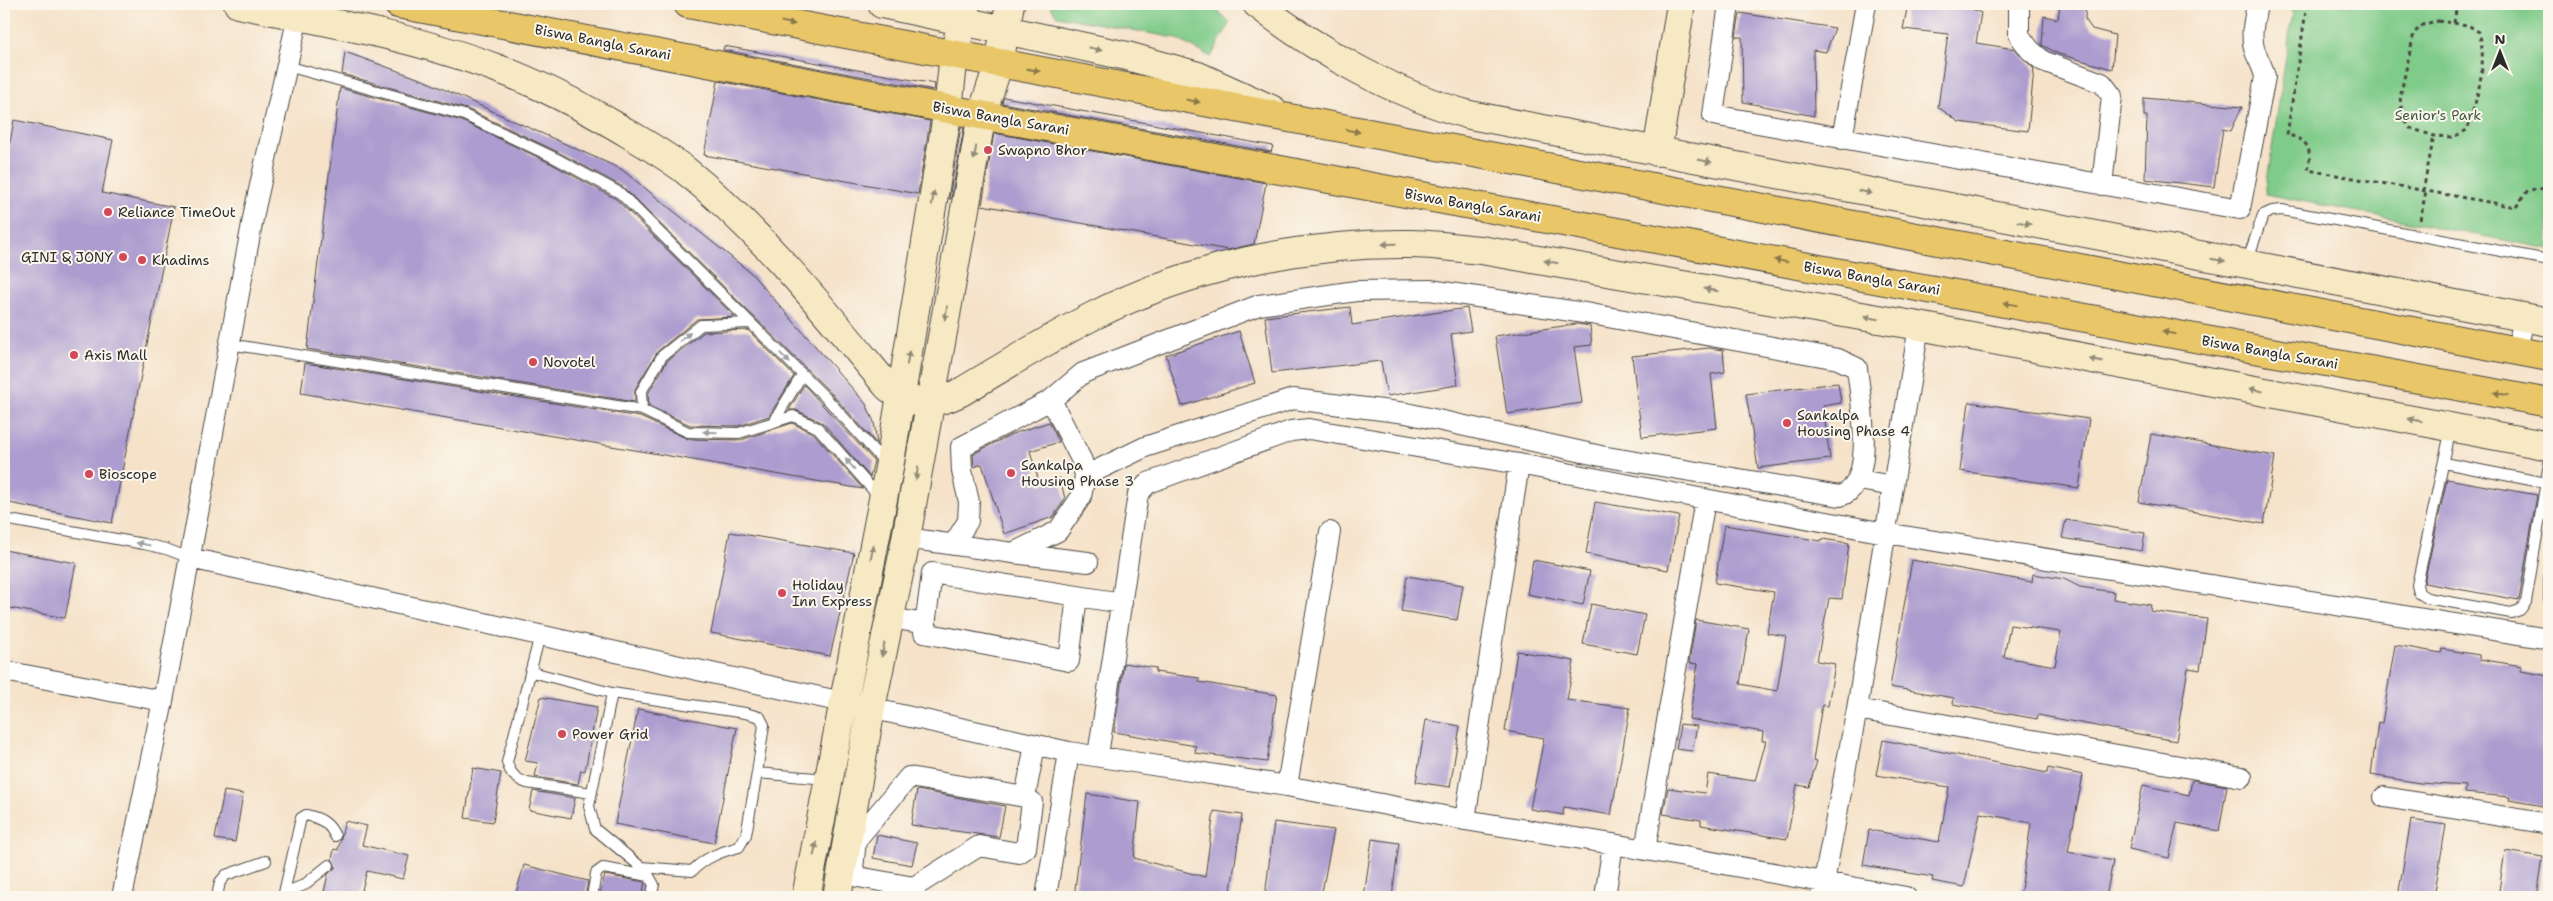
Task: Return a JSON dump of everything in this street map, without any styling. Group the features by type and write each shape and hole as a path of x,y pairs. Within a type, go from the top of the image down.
{"main road":[{"name":"Biswa Bangla Sarani","path":"398,4 948,109 2549,403"},
{"path":"688,4 2549,357"}],"street":[{"path":"238,4 440,49 492,66 576,104 639,140 684,170 756,234 803,284 888,387 902,398 929,404 948,399 1055,336 1139,295 1228,265 1343,247 1411,244 1481,250 1919,326 2549,446"},
{"path":"882,4 1008,16 1127,56 1198,76 1295,120"},
{"path":"1257,4 1320,48 1422,100 1491,120 2537,320 2516,351"},
{"path":"1657,152 1681,4"},
{"path":"1729,4 1714,115 2240,209 2265,77 2263,65 2254,49 2252,34 2258,4"},
{"path":"1842,138 1866,4"},
{"path":"2019,4 2019,35 2030,50 2043,61 2102,83 2112,96 2102,185"},
{"path":"806,897 902,398 948,109 954,55 964,12"},
{"path":"122,897 163,701 254,208 298,16"},
{"path":"838,897 871,708 906,538 982,114 999,64 1008,16"},
{"path":"2181,287 2187,254"},
{"path":"953,544 968,521 970,502 962,471 961,447 1051,400 1083,373 1259,305 1356,291 1430,290 1591,314 1838,359 1857,368 1864,436 1859,480 1849,493 1840,496 1601,456 1406,413 1293,398 1145,447 1085,476"},
{"path":"1823,890 1857,709 1919,326"},
{"path":"1013,553 1058,531 1081,496 1085,476 1082,461 1051,400"},
{"path":"1098,755 1138,494 1148,483 1291,431 1309,429 1520,464 1885,533 2549,639"},
{"path":"1465,820 1520,464"},
{"path":"1859,480 1893,486"},
{"path":"1645,850 1705,500"},
{"path":"1287,786 1330,532"},
{"path":"906,538 1088,562"},
{"path":"190,558 1068,752 1098,755 1287,786 1465,820 1613,844 1823,890 1906,897"},
{"path":"1077,596 1069,661 924,633 932,573 1122,603"},
{"path":"898,580 931,586"},
{"path":"890,618 926,624"},
{"path":"4,670 163,701"},
{"path":"1857,709 2242,777"},
{"path":"1025,797 1035,745"},
{"path":"1046,897 1068,752"},
{"path":"909,777 1025,797 1032,802 1026,848 1020,853 979,846 914,887 858,877 853,869 856,840 909,777"},
{"path":"2384,796 2549,824"},
{"path":"1605,897 1613,844"}],"lane":[{"path":"287,66 464,115 555,158 620,194 802,374 889,468"},
{"path":"2246,265 2263,215 2272,210 2282,210 2549,260"},
{"path":"642,410 641,392 662,356 701,324 750,324"},
{"path":"229,344 642,410 688,432 739,433 793,416 818,428 883,501"},
{"path":"774,421 802,374"},
{"path":"2451,427 2417,585 2419,593 2427,598 2511,613 2520,610 2526,602 2549,463"},
{"path":"2444,463 2546,483"},
{"path":"4,519 144,544 166,549 190,558"},
{"path":"2549,578 2549,600"},
{"path":"540,635 532,672 507,762 510,772 518,780 527,783 592,793"},
{"path":"532,672 612,693 745,713 760,717 764,724 757,773 746,835 739,847 721,851 702,860 692,870 640,867 595,829 589,806 612,693"},
{"path":"757,773 828,780"},
{"path":"283,895 301,818 306,815 323,820 331,827 335,836"},
{"path":"217,897 220,882 226,875 266,862"},
{"path":"283,895 304,885 329,865"},
{"path":"592,897 596,873 603,868 649,876 654,885 652,897"}],"path":[{"path":"2307,4 2287,135 2304,140 2310,147 2311,155 2308,170 2516,207 2528,190 2549,188"},
{"path":"2454,23 2457,4"},
{"path":"2431,22 2454,23 2468,24 2479,32 2483,47 2481,76 2467,130 2453,137 2434,136 2410,128 2402,115 2400,97 2414,33 2424,24 2431,22"},
{"path":"2416,235 2434,136"}],"green space":[{"path":"1049,4 1210,4 1230,22 1211,57 1175,38 1057,16"},
{"name":"Senior's Park","path":"2294,4 2549,4 2549,249 2265,194"}],"building":[{"path":"1908,4 1962,4 1981,13 1976,43 2015,49 2034,69 2028,131 1959,122 1938,107 1948,34 1903,29"},
{"path":"2060,4 2086,4 2085,19 2092,29 2115,35 2112,69 2059,54 2042,45 2044,16 2058,19"},
{"path":"1740,13 1835,28 1826,52 1813,50 1814,116 1743,102 1742,37 1736,37"},
{"path":"724,46 935,84 934,90 723,50"},
{"path":"345,52 423,80 621,169 751,273 866,404 874,422 877,444 833,395 623,187 558,152 467,109 342,74"},
{"path":"718,81 930,121 918,194 704,155"},
{"path":"340,88 462,121 552,164 616,199 735,317 697,319 658,351 635,389 635,402 307,349"},
{"path":"1004,97 1273,146 1271,152 1002,103"},
{"path":"2144,98 2242,107 2231,131 2223,129 2214,187 2145,179 2147,116 2144,116"},
{"name":"Axis Mall","path":"14,120 113,140 102,193 174,207 112,523 4,502 4,175"},
{"path":"961,127 964,128 951,199 949,199"},
{"path":"994,133 1266,183 1254,244 1228,250 982,205"},
{"path":"1350,307 1352,325 1467,308 1471,331 1451,334 1458,385 1387,396 1381,361 1272,373 1265,317"},
{"path":"1577,324 1590,326 1592,345 1574,347 1582,403 1507,414 1495,336"},
{"path":"748,330 794,376 769,416 738,426 690,425 649,406 648,394 667,361 704,332"},
{"path":"1239,331 1255,383 1182,406 1166,355"},
{"path":"1709,348 1723,350 1725,372 1711,374 1717,428 1642,437 1632,356"},
{"path":"305,363 640,417 688,439 741,440 792,423 814,434 863,489 301,393"},
{"name":"Sankalpa Housing Phase 4","path":"1838,383 1841,403 1823,406 1830,459 1758,468 1746,394"},
{"path":"804,385 874,461 870,477 823,423 796,410 789,410"},
{"path":"1969,402 2089,419 2079,488 1960,471"},
{"name":"Sankalpa Housing Phase 3","path":"1049,422 1059,442 1030,451 1040,485 1060,478 1065,499 1053,517 1004,534 982,464 974,467 973,454 1012,434"},
{"path":"2151,434 2275,456 2264,524 2139,502"},
{"path":"2447,479 2537,495 2519,600 2424,583"},
{"path":"1595,502 1679,516 1668,570 1586,554"},
{"path":"2066,520 2145,533 2142,551 2062,538"},
{"path":"1724,525 1821,541 1822,539 1849,543 1842,599 1829,598 1817,661 1835,664 1828,706 1822,705 1813,760 1817,761 1809,787 1797,785 1787,839 1701,825 1701,820 1663,814 1668,788 1705,793 1708,774 1755,781 1766,741 1762,741 1763,732 1689,719 1698,664 1689,663 1696,620 1749,629 1740,684 1777,691 1786,636 1767,633 1774,592 1715,583"},
{"name":"Holiday Inn Express","path":"730,532 854,553 830,656 711,633"},
{"path":"4,550 76,563 65,618 4,607"},
{"path":"1533,560 1590,571 1583,605 1527,594"},
{"path":"1912,560 2032,582 2033,574 2064,579 2080,587 2114,592 2113,599 2151,605 2150,611 2207,619 2200,670 2188,668 2176,741 2038,715 2037,719 1953,704 1954,698 1890,687","holes":["2010,625 2061,632 2055,666 2004,657"]},
{"path":"1407,576 1463,585 1457,620 1401,611"},
{"path":"1591,604 1645,615 1637,654 1583,644"},
{"path":"2395,645 2441,653 2442,649 2479,655 2479,659 2522,666 2521,671 2549,676 2549,766 2543,806 2509,800 2510,797 2465,793 2466,786 2420,783 2371,775 2378,722 2382,723"},
{"path":"1517,651 1574,661 1567,700 1630,708 1611,815 1564,807 1563,815 1530,809 1544,738 1505,731"},
{"path":"1124,663 1156,668 1155,672 1199,678 1199,682 1277,695 1267,762 1195,753 1196,746 1114,732"},
{"name":"Power Grid","path":"541,697 597,707 585,771 581,770 578,784 535,777 538,763 525,761"},
{"path":"638,709 737,728 714,843 615,824"},
{"path":"1426,720 1460,726 1450,787 1416,782"},
{"path":"1680,724 1697,726 1692,751 1676,749"},
{"path":"1883,740 2047,773 2048,768 2083,775 2068,852 2113,861 2106,897 2020,897 2031,823 1980,813 1964,887 1932,881 1933,877 1863,865 1869,830 1939,842 1949,787 1876,775"},
{"path":"473,768 501,773 493,822 465,818"},
{"path":"2192,780 2227,786 2219,831 2177,823 2169,858 2129,849 2143,785 2189,795"},
{"path":"917,790 1005,806 999,837 911,825"},
{"path":"224,791 243,794 235,842 215,839"},
{"path":"533,791 575,798 571,818 529,810"},
{"path":"1087,794 1140,802 1134,858 1205,877 1214,811 1242,815 1230,897 1074,897"},
{"path":"2411,820 2446,825 2434,897 2398,897"},
{"path":"345,821 367,826 362,845 409,856 403,879 367,871 360,897 323,897 328,874 336,867 332,859 334,849 338,850"},
{"path":"1274,822 1334,830 1321,897 1265,897"},
{"path":"877,835 917,843 912,865 873,858"},
{"path":"1372,839 1399,843 1392,897 1364,897"},
{"path":"2505,851 2543,857 2537,897 2498,897"},
{"path":"524,865 588,881 585,897 515,897"},
{"path":"605,875 645,882 642,897 599,897"}],"place":[{"name":"Swapno Bhor","path":"988,150"},
{"name":"Reliance TimeOut","path":"108,212"},
{"name":"GINI & JONY","path":"123,257"},
{"name":"Khadims","path":"142,260"},
{"name":"Axis Mall","path":"74,355"},
{"name":"Novotel","path":"533,362"},
{"name":"Sankalpa Housing Phase 4","path":"1787,423"},
{"name":"Sankalpa Housing Phase 3","path":"1011,473"},
{"name":"Bioscope","path":"89,474"},
{"name":"Holiday Inn Express","path":"782,593"},
{"name":"Power Grid","path":"562,734"}]}
